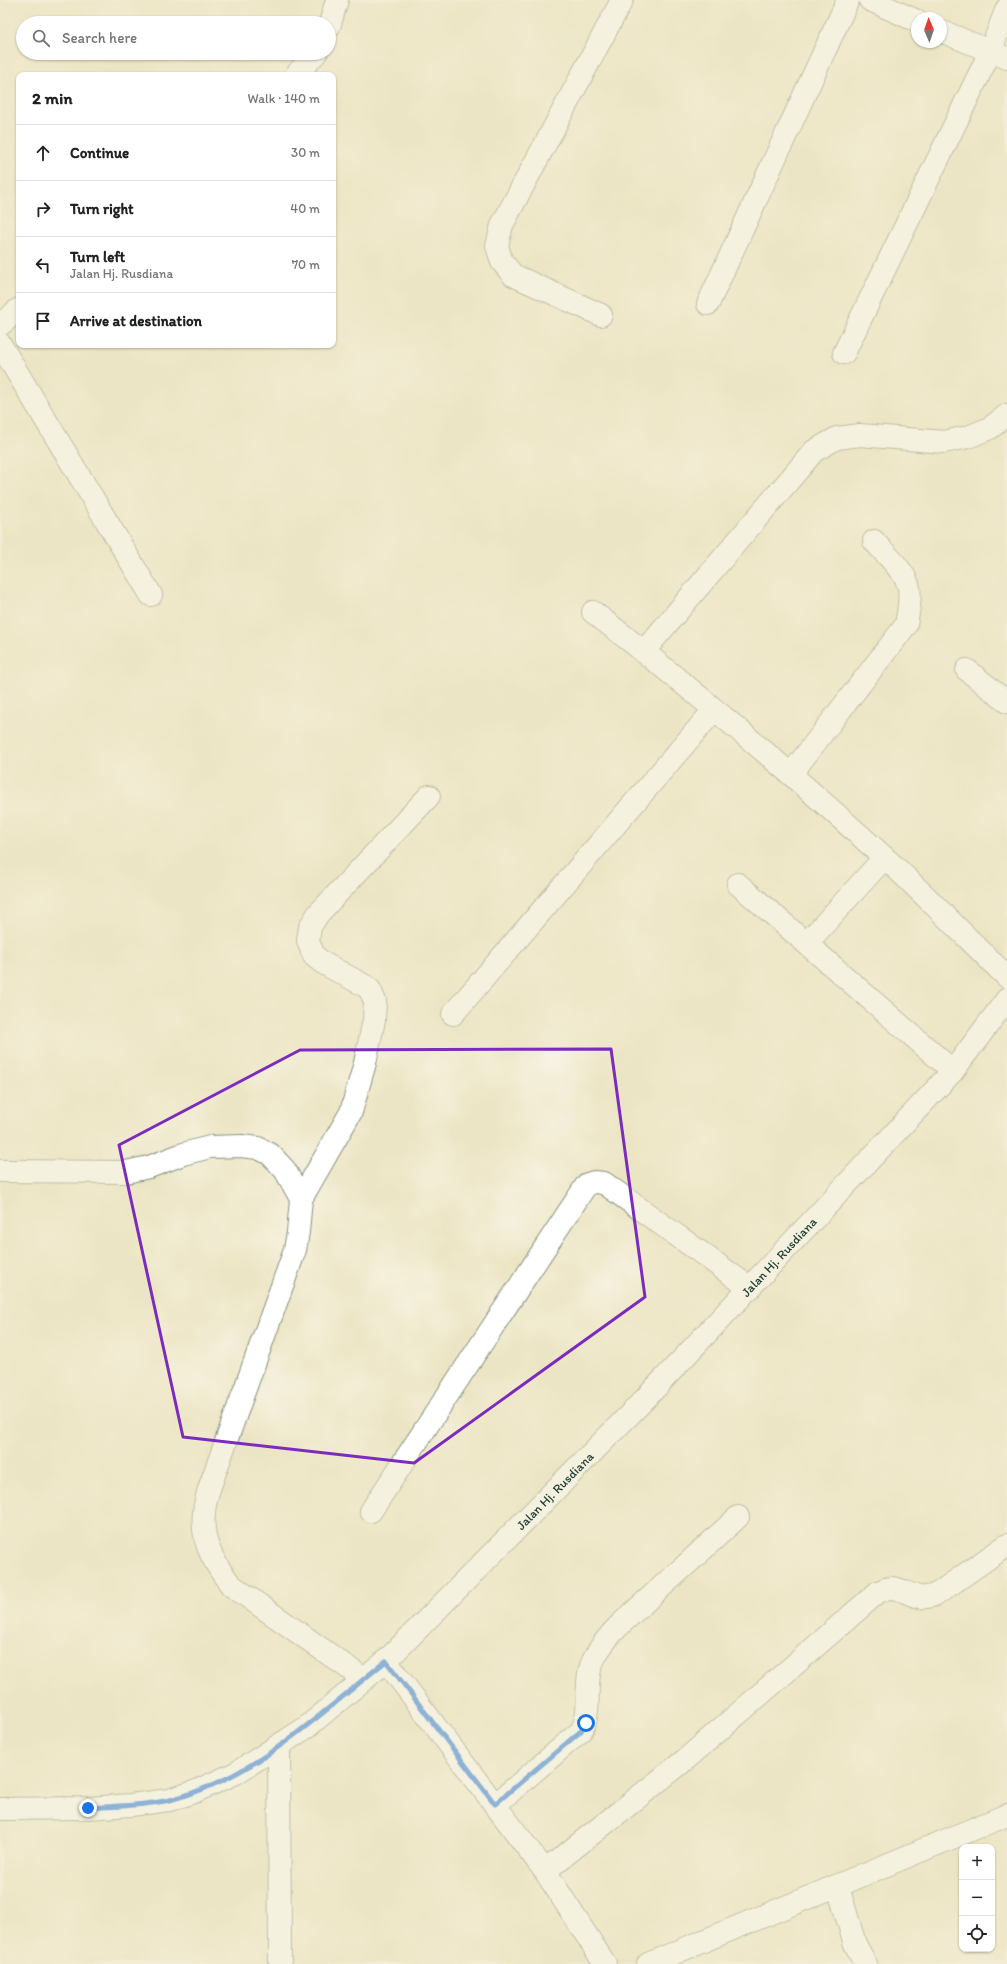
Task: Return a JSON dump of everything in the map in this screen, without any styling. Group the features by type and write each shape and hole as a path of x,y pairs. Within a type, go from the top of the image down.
{"street":[{"path":"332,16 337,0"},
{"path":"601,315 513,275 502,262 497,246 502,225 622,0"},
{"path":"708,304 848,0"},
{"path":"870,0 911,18"},
{"path":"844,353 998,55 1007,8"},
{"path":"947,34 998,55"},
{"path":"299,72 310,60"},
{"path":"0,325 16,312"},
{"path":"0,344 151,595"},
{"path":"644,652 814,451 837,438 860,435 944,442 968,437 990,428 1007,415"},
{"path":"791,774 906,624 910,603 908,584 874,541"},
{"path":"593,612 644,652 791,774 884,858 1007,977"},
{"path":"967,670 1007,702"},
{"path":"453,1014 714,710"},
{"path":"364,1679 232,1585 216,1565 202,1524 204,1502 295,1250 301,1199 351,1112 365,1063 374,1020 375,1001 369,988 323,963 314,956 308,941 310,927 318,914 430,796"},
{"path":"807,943 884,858"},
{"path":"738,884 953,1071"},
{"name":"Jalan Hj. Rusdiana","path":"0,1809 88,1808 131,1805 169,1800 194,1792 236,1773 279,1747 307,1727 386,1661 644,1400 953,1071 1007,999"},
{"path":"0,1170 126,1172 150,1167 183,1154 210,1147 241,1146 258,1148 270,1154 285,1170 301,1199"},
{"path":"371,1511 587,1184 594,1182 604,1183 750,1288"},
{"path":"495,1804 581,1731 586,1723 588,1710 588,1674 592,1662 608,1636 738,1517"},
{"path":"545,1871 685,1760 878,1592 891,1588 920,1597 929,1598 1007,1545"},
{"path":"386,1661 545,1871 605,1964"},
{"path":"279,1747 280,1964"},
{"path":"648,1964 1007,1815"},
{"path":"838,1886 855,1944 866,1964"}],"highlighted area":[{"path":"611,1049 645,1297 414,1463 183,1437 119,1145 300,1050"}],"route":[{"path":"88,1808 131,1805 169,1800 194,1792 236,1773 279,1747 307,1727 386,1661 495,1804 581,1731 586,1723"}]}
